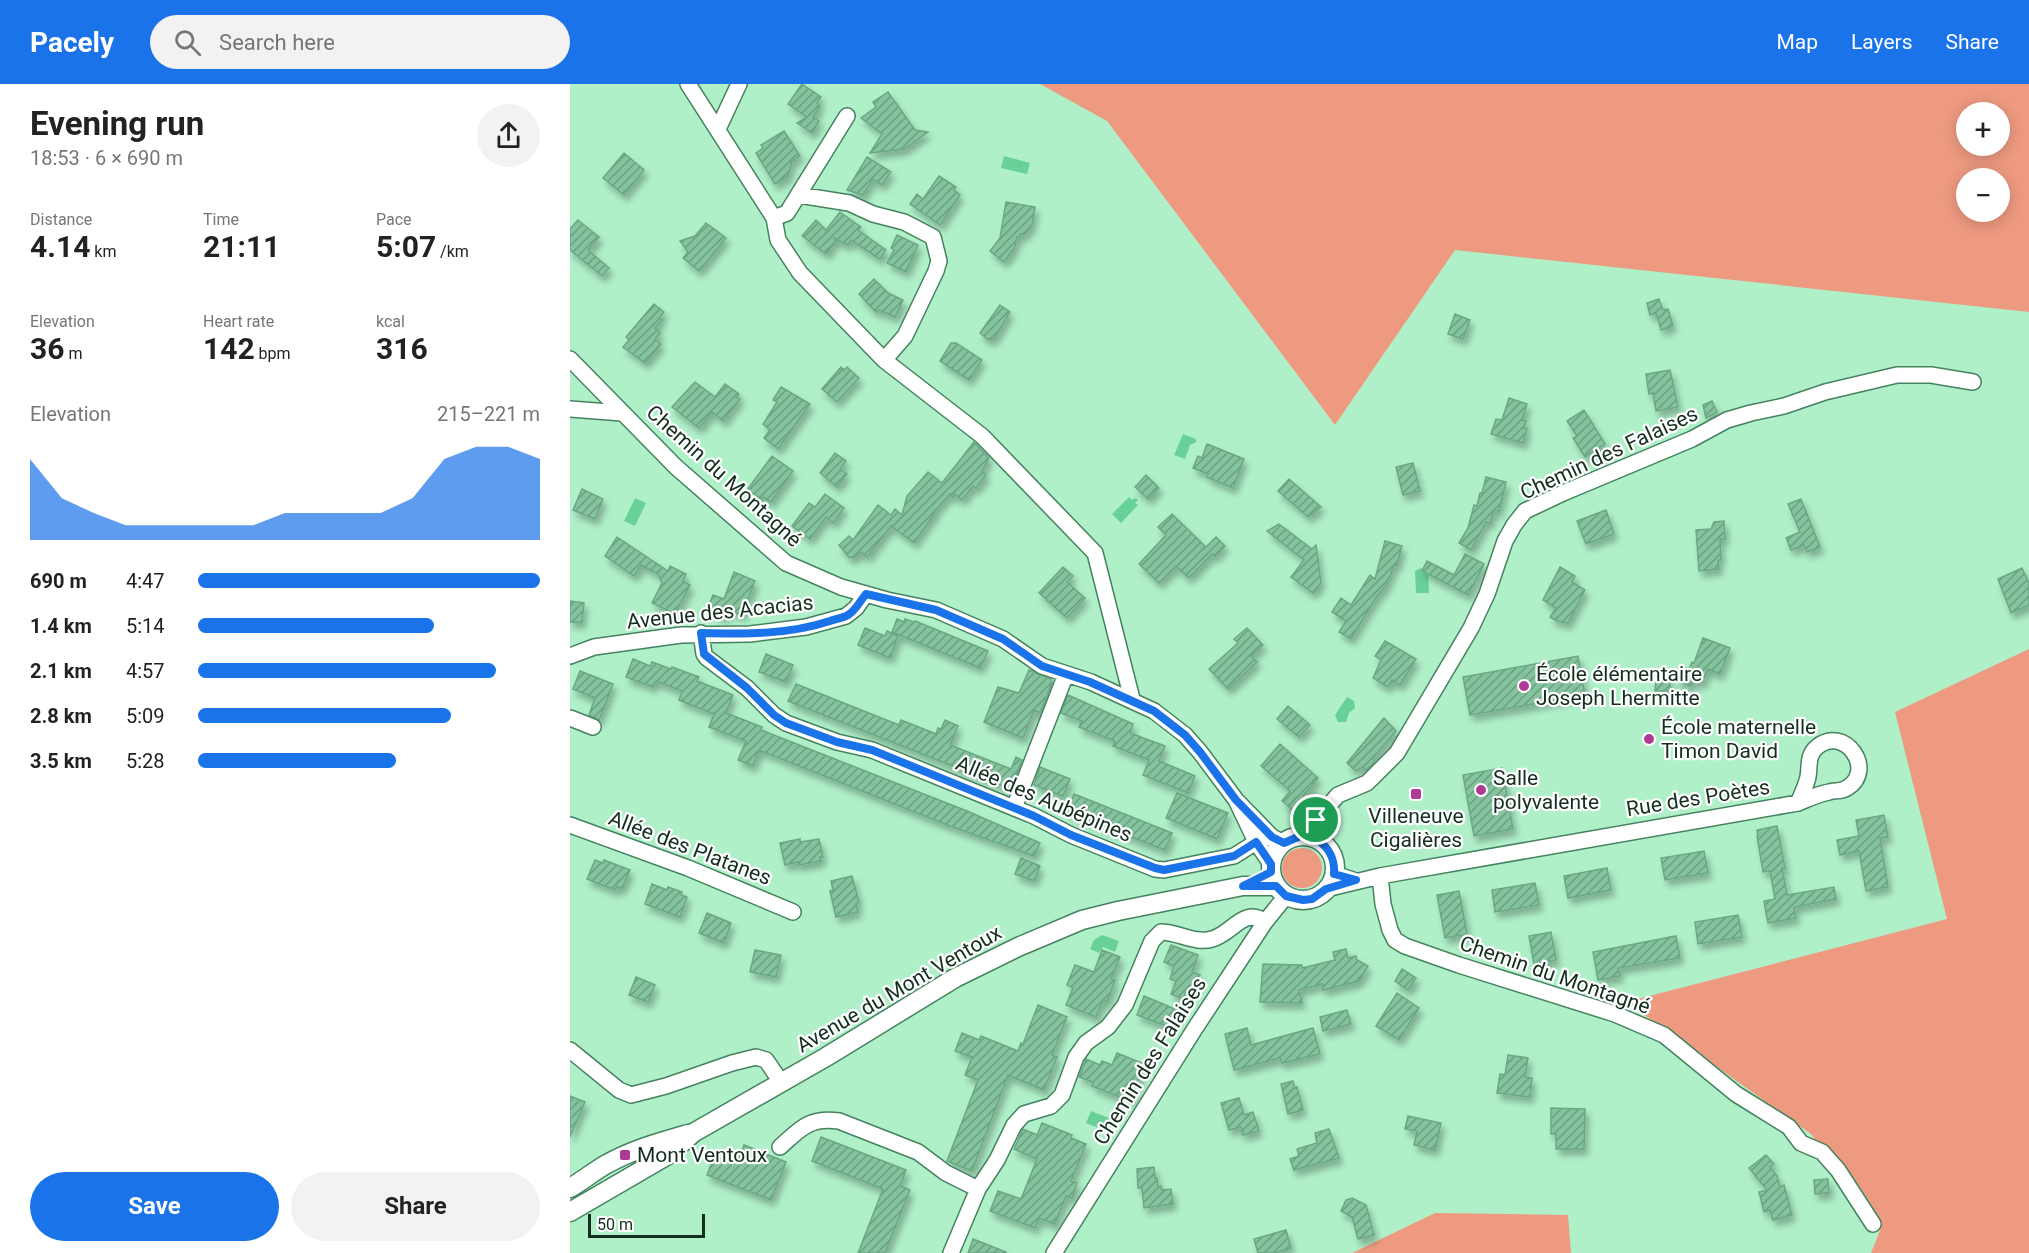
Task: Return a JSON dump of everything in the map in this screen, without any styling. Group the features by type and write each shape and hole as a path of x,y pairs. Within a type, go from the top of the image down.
{"street":[{"path":"688,84 774,218 778,240 800,273 884,360 982,436 1095,553 1132,699"},
{"path":"718,129 739,84"},
{"path":"774,218 787,213 847,116"},
{"path":"799,195 849,203 873,214 904,222 933,237 939,261 936,271 905,336 884,360"},
{"name":"Chemin du Montagné","path":"570,359 676,467 786,563 841,587 936,610 1003,639 1042,666 1132,699 1154,711 1185,735 1236,800 1276,879"},
{"name":"Chemin des Falaises","path":"1285,839 1316,820 1338,795 1367,783 1397,753 1471,628 1486,594 1504,542 1525,511 1692,439 1727,420 1784,406 1825,392 1897,375 1931,375 1973,382"},
{"path":"570,410 622,413"},
{"name":"Avenue des Acacias","path":"570,656 594,647 648,639 701,633 750,634 788,631 846,616 856,608 866,594"},
{"name":"Allée des Aubépines","path":"701,633 704,654 707,658 747,688 774,715 786,723 837,742 872,750 1034,816 1071,835 1161,870 1234,856 1261,839 1285,839"},
{"path":"1014,808 1066,674"},
{"path":"570,718 593,727"},
{"name":"Rue des Poètes","path":"1330,881 1380,876 1798,803 1828,792 1844,790 1853,783 1859,772 1859,761 1855,751 1846,744 1833,741 1816,748 1808,762 1809,774 1798,803"},
{"name":"Chemin du Montagné","path":"1236,800 1285,839"},
{"path":"1316,820 1318,840"},
{"name":"Allée des Platanes","path":"570,825 688,868 794,912"},
{"path":"1308,837 1318,840 1333,858 1330,881 1312,899 1294,899 1276,879 1275,852 1285,839 1308,837"},
{"name":"Chemin du Montagné","path":"1380,876 1383,904 1395,940 1448,962 1615,1014 1664,1035 1736,1094 1789,1127 1801,1143 1822,1152 1838,1170 1874,1224"},
{"name":"Chemin des Falaises","path":"1054,1253 1194,1030 1266,922 1276,879"},
{"name":"Avenue du Mont Ventoux","path":"570,1212 668,1155 693,1133 826,1057 956,978 1050,932 1082,920 1118,911 1276,879"},
{"path":"951,1253 978,1189 997,1160 1014,1125 1024,1114 1051,1106 1062,1095 1076,1057 1086,1043 1108,1027 1125,1005 1152,941 1161,932 1174,932 1198,941 1213,939 1242,920 1254,916 1266,922"},
{"path":"570,1050 619,1090 631,1095 756,1057 766,1060 781,1082"},
{"path":"780,1147 804,1125 825,1120 839,1122 918,1152 946,1173 978,1189"},
{"name":"Avenue du Mont Ventoux","path":"570,1188 604,1165 624,1155 693,1133"}],"shaded area":[{"path":"1040,84 2029,84 2029,312 1455,250 1335,425 1107,121"},
{"path":"1004,156 1030,163 1027,174 1001,168"},
{"path":"1183,434 1196,439 1196,442 1190,445 1185,459 1174,455"},
{"path":"1129,497 1132,500 1135,498 1138,500 1135,503 1138,505 1121,523 1112,514"},
{"path":"635,498 646,503 635,526 624,521"},
{"path":"1421,568 1428,571 1429,593 1416,593 1415,571"},
{"path":"2029,649 2029,1253 1871,1253 1881,1228 1811,1134 1626,1002 1947,919 1895,712"},
{"path":"1347,697 1354,701 1355,708 1349,713 1346,722 1338,722 1335,715"},
{"path":"1302,848 1310,849 1316,854 1321,860 1321,876 1316,882 1310,887 1302,888 1294,887 1288,882 1283,876 1282,868 1283,860 1288,854 1294,849"},
{"path":"1102,935 1119,941 1115,952 1103,947 1099,953 1090,949 1094,940"},
{"path":"1091,1111 1114,1120 1109,1132 1086,1123"},
{"path":"1435,1213 1568,1215 1571,1253 1352,1253"}],"building":[{"path":"802,84 821,97 817,103 820,106 813,117 819,121 812,133 797,123 807,117 788,104"},
{"path":"888,92 915,130 928,132 904,149 870,153 882,134 861,118 876,107 873,102"},
{"path":"784,131 800,156 792,161 788,176 775,184 756,153 763,148 761,145"},
{"path":"624,153 644,170 624,195 603,178"},
{"path":"867,157 891,172 882,185 873,179 863,195 847,190"},
{"path":"939,176 956,187 954,190 960,195 940,225 910,204 917,194 923,199"},
{"path":"1006,202 1035,207 1032,225 1024,235 1020,234 1020,237 1017,237 1015,247 1004,262 990,251 1000,238"},
{"path":"840,212 861,227 858,230 886,250 880,259 851,240 848,245 834,238 836,241 826,254 802,236 816,220 826,230"},
{"path":"578,220 599,237 588,250 609,268 602,276 570,250 570,229"},
{"path":"706,223 726,238 699,271 683,258 688,252 680,241 695,236"},
{"path":"897,235 918,245 906,272 887,263 894,250 891,248"},
{"path":"874,279 888,293 903,300 895,317 879,310 876,312 859,294"},
{"path":"1659,299 1663,310 1668,309 1673,326 1661,330 1656,313 1650,315 1647,303"},
{"path":"654,304 664,312 659,318 662,320 655,328 660,333 655,339 661,344 645,363 623,347 629,340 626,337"},
{"path":"1000,305 1010,312 994,339 987,339 980,333"},
{"path":"1455,314 1470,320 1463,339 1448,334"},
{"path":"951,343 956,343 982,360 969,380 940,361"},
{"path":"841,367 844,370 847,367 859,378 837,402 822,389"},
{"path":"1670,370 1678,407 1656,411 1653,393 1649,394 1646,374"},
{"path":"695,382 715,397 725,384 739,394 737,397 740,399 723,421 712,412 699,428 672,407"},
{"path":"781,387 810,404 778,449 764,438 770,430 763,424 777,402 773,400"},
{"path":"1509,398 1527,404 1522,420 1526,421 1524,428 1527,429 1523,443 1491,434 1496,419 1502,420"},
{"path":"1712,401 1717,412 1706,418 1703,405"},
{"path":"1584,410 1605,444 1585,457 1573,438 1577,436 1567,421"},
{"path":"974,442 989,458 982,471 986,475 976,488 973,486 962,500 955,494 953,497 950,494 934,512 914,543 891,526 867,557 861,552 854,558 849,557 839,545 849,536 853,540 878,505 891,515 895,509 902,515 907,496 928,472 942,483"},
{"path":"1207,444 1244,459 1233,488 1193,468 1198,456 1202,458"},
{"path":"835,453 846,461 840,469 847,474 837,487 820,473"},
{"path":"772,456 793,471 771,502 747,490"},
{"path":"1413,463 1420,491 1403,495 1396,467"},
{"path":"1146,475 1159,488 1148,499 1135,487"},
{"path":"1486,477 1506,482 1499,511 1494,510 1490,523 1486,522 1471,550 1459,543 1468,528 1474,505 1477,506"},
{"path":"1289,479 1321,507 1308,517 1278,491"},
{"path":"582,489 603,499 595,519 573,510"},
{"path":"825,494 844,508 833,523 826,517 810,539 792,526 809,503 815,507"},
{"path":"1801,499 1820,547 1807,552 1804,545 1791,550 1786,538 1800,532 1788,504"},
{"path":"1606,510 1614,534 1586,544 1577,521"},
{"path":"1172,514 1206,547 1216,537 1225,546 1215,556 1212,554 1189,578 1176,566 1159,583 1139,564 1166,535 1158,527"},
{"path":"1724,521 1725,539 1720,539 1719,569 1699,571 1696,530 1711,529 1714,522"},
{"path":"1279,524 1312,549 1316,545 1321,583 1313,593 1291,577 1304,560 1267,531"},
{"path":"617,537 668,571 670,566 686,574 683,581 690,585 675,614 652,603 662,583 658,574 641,565 634,576 605,556"},
{"path":"1385,541 1402,546 1397,565 1394,564 1386,582 1388,583 1375,599 1351,639 1339,632 1346,621 1332,612 1341,598 1351,605 1370,575 1375,579"},
{"path":"1465,554 1484,564 1468,595 1422,571 1427,561 1454,575"},
{"path":"1063,567 1073,576 1067,582 1085,598 1067,618 1039,593"},
{"path":"1560,567 1575,576 1572,582 1585,590 1568,623 1550,617 1556,608 1543,600"},
{"path":"2022,568 2029,583 2029,605 2011,613 1998,579"},
{"path":"734,572 755,581 742,615 728,609 725,617 707,610 713,595 724,599"},
{"path":"570,601 584,603 582,622 570,622"},
{"path":"897,619 904,622 905,619 915,621 988,651 980,668 892,632"},
{"path":"865,628 885,636 887,631 898,636 890,658 858,645"},
{"path":"1247,628 1263,645 1251,656 1257,662 1228,689 1209,669 1238,643 1234,639"},
{"path":"1703,638 1730,648 1720,674 1708,669 1702,683 1693,680 1691,686 1677,681 1682,667 1689,669 1692,662 1694,663"},
{"path":"1385,641 1416,659 1400,685 1392,680 1388,687 1373,678 1381,660 1375,656"},
{"path":"766,654 793,665 786,682 759,672"},
{"name":"École élémentaire Joseph Lhermitte","path":"1578,656 1585,695 1470,715 1463,677"},
{"path":"633,659 650,666 652,662 671,669 672,667 699,677 697,681 733,695 726,713 762,727 761,730 967,811 1040,843 1034,856 950,826 759,750 753,766 738,760 746,741 709,727 714,714 679,700 682,691 656,681 653,687 626,677"},
{"path":"1029,670 1051,679 1052,682 1040,713 1034,710 1023,738 984,722 998,687 1019,693"},
{"path":"580,671 613,684 599,720 589,715 595,698 573,689"},
{"path":"1656,679 1670,679 1670,691 1655,691"},
{"path":"796,684 899,725 901,720 936,734 945,720 958,726 950,745 1011,769 1016,757 1022,760 1011,789 788,701"},
{"path":"1068,695 1133,724 1130,733 1165,746 1159,761 1195,776 1188,793 1143,775 1149,760 1113,746 1115,741 1079,727 1082,721 1061,713"},
{"path":"1288,706 1310,725 1299,737 1277,719"},
{"path":"1384,718 1396,731 1372,759 1375,761 1366,770 1363,767 1356,771 1347,763"},
{"path":"1280,744 1318,778 1303,796 1306,799 1295,812 1282,801 1290,791 1261,766"},
{"path":"1040,767 1070,779 1063,796 1034,785"},
{"path":"1502,768 1513,829 1474,836 1463,775"},
{"path":"1177,793 1228,813 1217,839 1166,818"},
{"path":"1074,794 1172,833 1165,850 1067,812"},
{"path":"1884,815 1888,837 1880,838 1888,887 1866,891 1859,851 1840,855 1837,840 1859,836 1856,820"},
{"path":"1777,826 1785,868 1782,868 1787,895 1834,887 1836,899 1794,907 1796,918 1768,923 1764,901 1775,899 1770,871 1763,872 1757,830"},
{"path":"800,839 800,842 819,839 823,857 820,857 821,861 785,865 780,843"},
{"path":"1704,851 1708,873 1665,880 1661,858"},
{"path":"1021,858 1040,866 1034,881 1015,874"},
{"path":"595,860 603,863 604,860 630,870 622,889 617,886 615,890 587,879"},
{"path":"1607,868 1611,890 1568,898 1564,876"},
{"path":"852,876 859,902 856,903 858,912 836,917 830,891 833,890 831,881"},
{"path":"1535,883 1539,905 1495,912 1492,890"},
{"path":"652,884 667,890 668,887 682,892 681,895 687,897 680,917 645,904"},
{"path":"1459,891 1467,934 1445,938 1437,895"},
{"path":"707,913 731,923 724,943 699,933"},
{"path":"1738,915 1742,937 1698,944 1695,922"},
{"path":"1551,932 1556,960 1534,964 1529,936"},
{"path":"1676,936 1680,958 1618,968 1620,976 1598,980 1593,952"},
{"path":"1171,945 1198,955 1192,972 1200,975 1191,994 1186,992 1183,999 1171,994 1176,981 1170,979 1174,966 1164,962"},
{"path":"1346,949 1348,958 1356,956 1357,960 1368,966 1359,981 1323,990 1322,984 1299,990 1302,1003 1260,1002 1263,964 1302,965 1302,968 1335,960 1333,952"},
{"path":"755,950 781,955 776,977 750,972"},
{"path":"1102,950 1120,957 1111,979 1115,980 1107,1002 1103,1000 1096,1017 1066,1005 1073,988 1067,985 1075,965 1094,972"},
{"path":"1402,969 1416,978 1408,990 1395,981"},
{"path":"636,977 655,985 648,1002 629,995"},
{"path":"1397,993 1419,1008 1399,1040 1376,1026"},
{"path":"1144,996 1177,1010 1169,1027 1137,1015"},
{"path":"1038,1005 1067,1017 1052,1055 1057,1057 1044,1090 1008,1075 972,1171 947,1161 978,1080 965,1075 972,1057 955,1051 962,1033 979,1040 981,1036 1018,1051"},
{"path":"1347,1010 1351,1024 1323,1031 1320,1017"},
{"path":"1247,1028 1251,1045 1313,1028 1320,1054 1282,1063 1280,1058 1234,1070 1225,1034"},
{"path":"1117,1053 1144,1064 1130,1101 1092,1086 1093,1082 1079,1077 1086,1059 1100,1065 1102,1061 1112,1065"},
{"path":"1508,1055 1528,1058 1525,1077 1532,1078 1530,1097 1497,1093 1500,1074 1505,1075"},
{"path":"1293,1081 1295,1088 1297,1087 1303,1110 1288,1114 1281,1084"},
{"path":"570,1096 585,1102 570,1137"},
{"path":"1239,1098 1244,1115 1253,1112 1259,1131 1243,1135 1241,1127 1229,1130 1221,1103"},
{"path":"1551,1108 1585,1109 1584,1149 1556,1149 1556,1134 1551,1134"},
{"path":"1408,1116 1441,1123 1435,1150 1414,1145 1417,1131 1405,1129"},
{"path":"1042,1123 1072,1135 1071,1138 1086,1144 1071,1181 1077,1183 1072,1198 1066,1196 1055,1224 1039,1218 1035,1228 990,1211 998,1191 1021,1199 1037,1159 1014,1149 1023,1129 1037,1135"},
{"path":"1329,1129 1339,1158 1294,1170 1290,1159 1299,1156 1297,1149 1317,1143 1315,1133"},
{"path":"821,1137 906,1170 900,1186 910,1190 885,1253 858,1253 883,1189 812,1161"},
{"path":"744,1145 786,1162 771,1200 707,1175 713,1159 719,1162 723,1153 738,1160"},
{"path":"1766,1155 1774,1164 1770,1167 1777,1176 1780,1187 1784,1185 1792,1215 1773,1220 1770,1210 1764,1212 1759,1192 1767,1190 1749,1168"},
{"path":"1154,1167 1158,1187 1161,1186 1162,1190 1171,1189 1173,1204 1144,1208 1142,1188 1138,1188 1137,1169"},
{"path":"1828,1179 1829,1193 1815,1194 1814,1180"},
{"path":"1352,1198 1366,1205 1374,1235 1358,1239 1352,1217 1341,1211 1346,1200"},
{"path":"1286,1230 1291,1248 1275,1253 1258,1253 1254,1239"},
{"path":"973,1239 1006,1252 1006,1253 968,1253"}],"place":[{"name":"École élémentaire Joseph Lhermitte","path":"1524,686"},
{"name":"École maternelle Timon David","path":"1649,739"},
{"name":"Salle polyvalente","path":"1481,790"},
{"name":"Villeneuve Cigalières","path":"1416,794"},
{"name":"Mont Ventoux","path":"625,1155"}],"route":[{"path":"866,594 936,610 1003,639 1042,666 1090,682 1132,699 1154,711 1185,735 1236,800 1272,837 1284,843 1298,837 1316,820 1318,840 1333,858 1334,874 1356,880 1326,889 1312,899 1294,899 1286,896 1276,886 1243,886 1271,872 1271,864 1256,842 1234,856 1161,870 1071,835 1034,816 872,750 837,742 786,723 774,715 747,688 707,658 701,642 701,633 750,634 788,631 821,624 846,616 856,608 866,594"}]}
